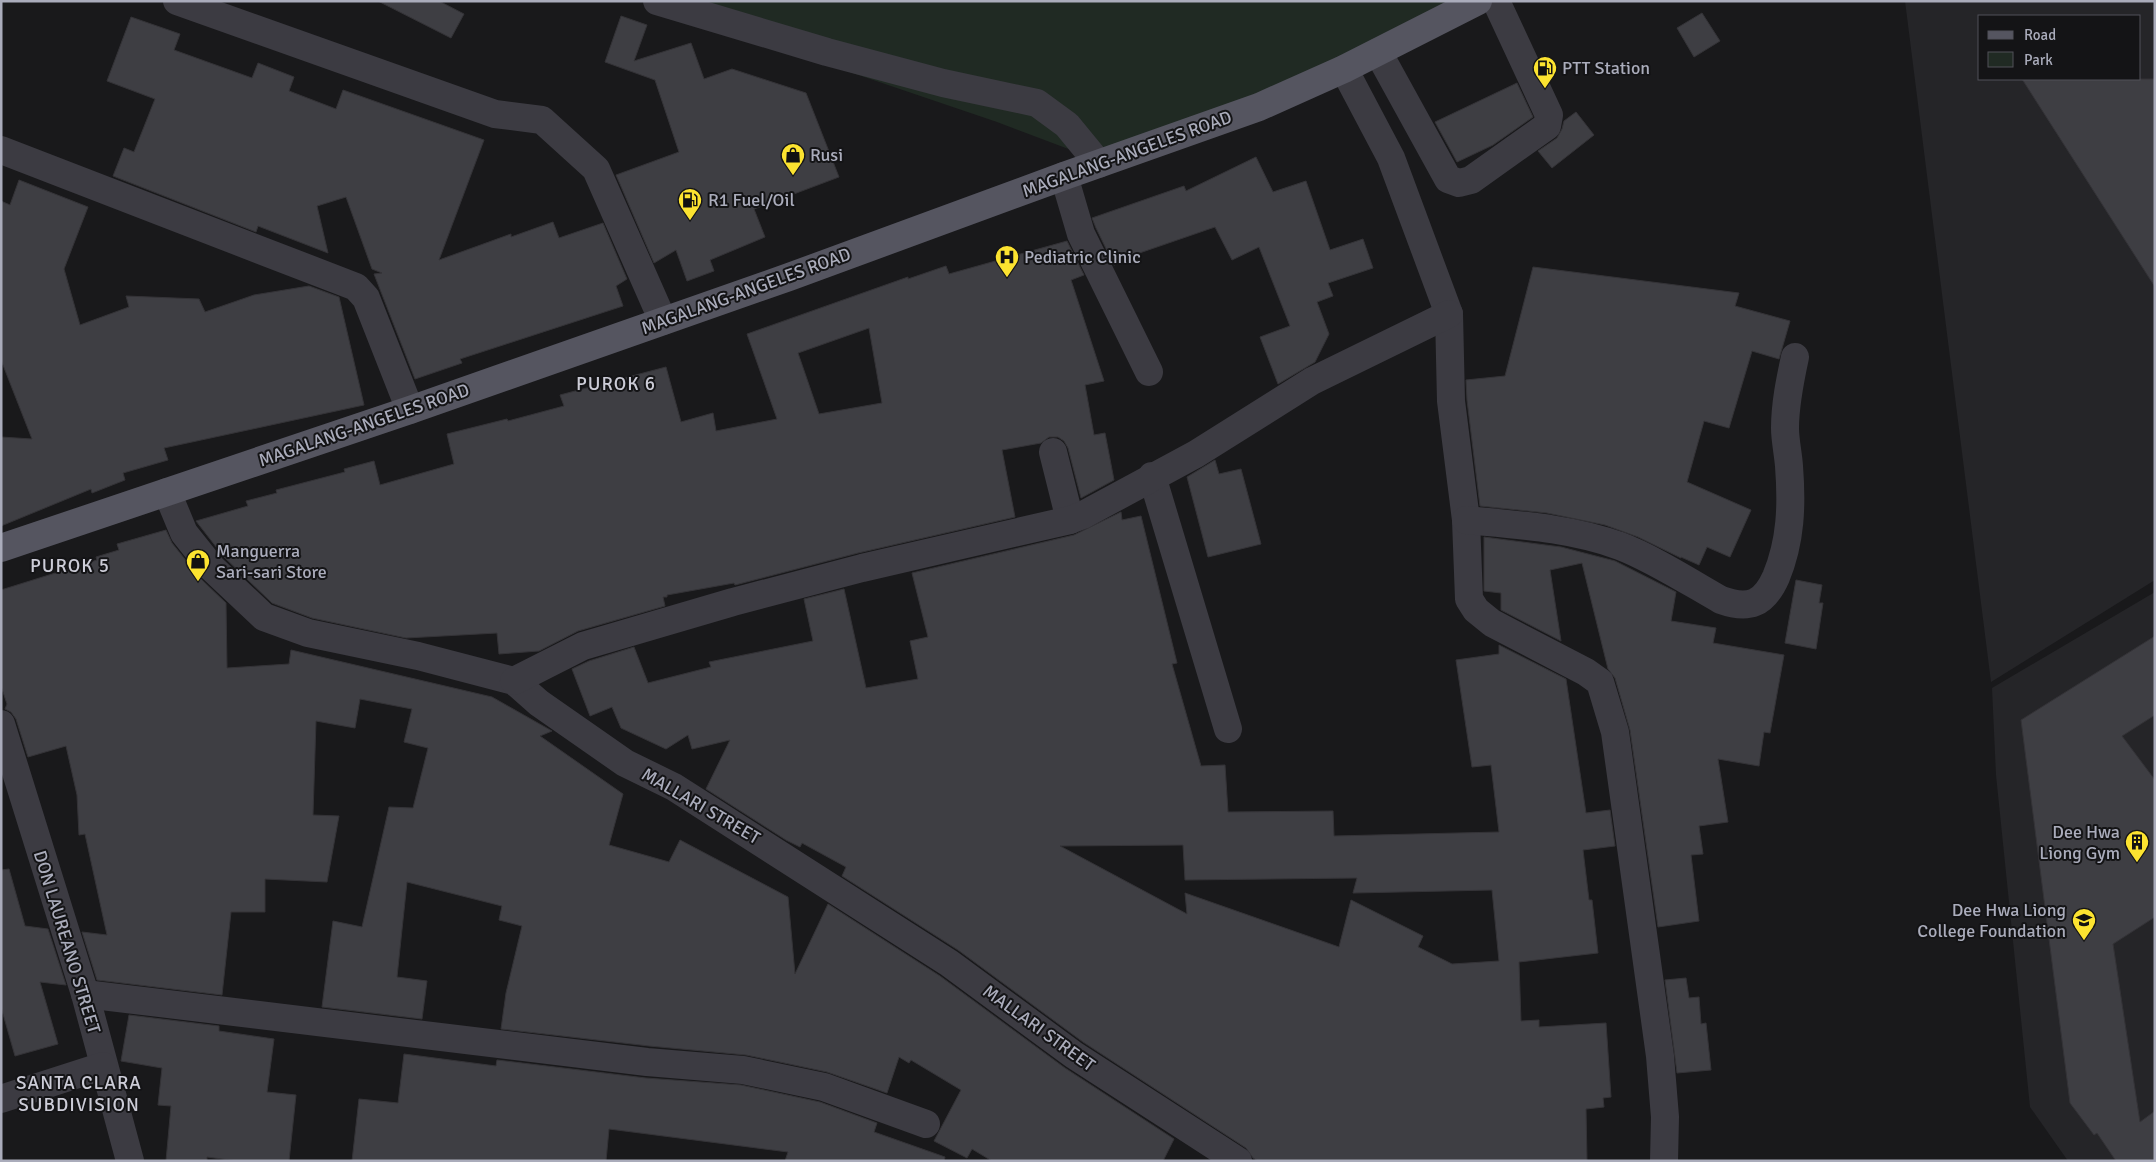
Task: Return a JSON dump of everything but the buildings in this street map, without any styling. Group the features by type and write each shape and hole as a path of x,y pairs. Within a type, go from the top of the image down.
{"main road":[{"name":"MAGALANG-ANGELES ROAD","path":"1,548 410,410 789,277 1259,107 1344,69 1478,1"}],"street":[{"path":"177,1 495,114 542,120 596,169 663,321"},
{"path":"657,1 836,54 943,83 1037,103 1067,125 1099,164"},
{"path":"1378,52 1448,179 1459,183 1471,180 1547,126 1549,115 1496,1"},
{"path":"1344,69 1391,158 1450,314 1451,401 1466,520 1470,599 1476,610 1492,623 1586,672 1600,682 1604,694 1615,732 1658,1046 1665,1117 1664,1161"},
{"path":"1,150 356,287 366,298 410,410"},
{"path":"1064,176 1081,234 1149,372"},
{"path":"514,681 583,646 733,602 862,568 1070,520 1111,501 1152,476 1196,454 1312,381 1450,314"},
{"path":"1466,520 1538,527 1587,535 1622,546 1721,600 1736,605 1746,605 1759,600 1769,592 1782,562 1790,531 1789,468 1785,429 1786,398 1795,357"},
{"path":"1053,452 1070,520"},
{"path":"1152,476 1228,728"},
{"name":"MALLARI STREET","path":"167,492 184,533 212,568 264,617 308,633 418,656 514,681 538,703 617,758 674,787 932,952 1074,1055 1238,1161"},
{"name":"DON LAUREANO STREET","path":"1,724 85,994 130,1161"},
{"path":"85,994 648,1062 743,1070 824,1087 926,1124"},
{"path":"1,1099 103,1066"}],"shaded area":[{"path":"1905,1 2155,1 2155,580 1991,682"},
{"name":"Dee Hwa Liong College Foundation","path":"2155,592 2155,1161 2068,1161 2030,1107 1996,775 1992,688"}],"green space":[{"path":"641,1 1459,1 1316,73 1095,159 997,122"}],"place":[{"name":"PTT Station","path":"1545,89"},
{"name":"Rusi","path":"793,176"},
{"name":"R1 Fuel/Oil","path":"690,221"},
{"name":"Pediatric Clinic","path":"1007,278"},
{"name":"Manguerra Sari-sari Store","path":"198,582"},
{"name":"Dee Hwa Liong Gym","path":"2137,863"},
{"name":"Dee Hwa Liong College Foundation","path":"2084,941"}],"district":[{"name":"PUROK 6","path":"616,384"},
{"name":"PUROK 5","path":"70,566"},
{"name":"SANTA CLARA SUBDIVISION","path":"79,1094"}]}
